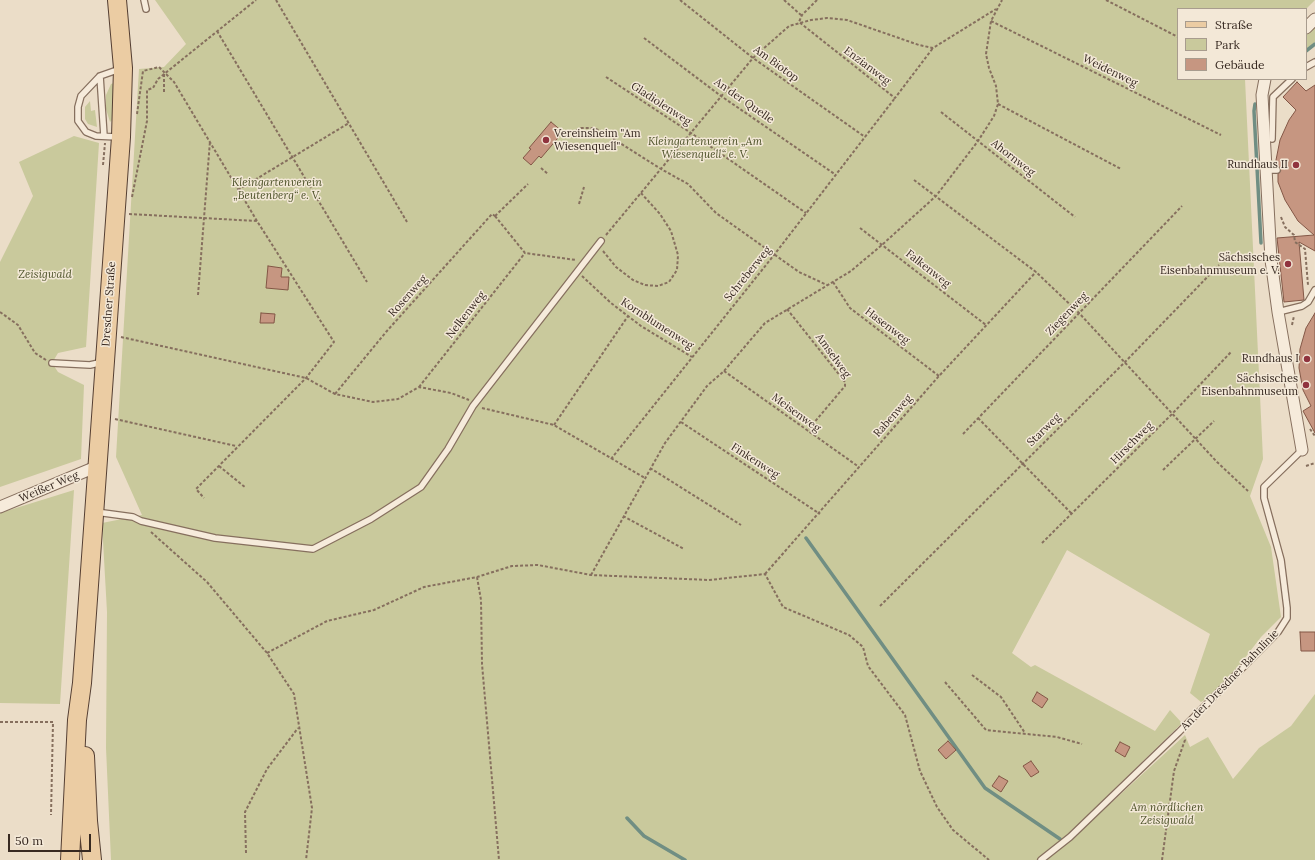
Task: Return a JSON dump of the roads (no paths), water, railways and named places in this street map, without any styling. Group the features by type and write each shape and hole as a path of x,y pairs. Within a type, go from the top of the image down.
{"main road":[{"name":"Dresdner Straße","path":"82,683 105,361 113,137 123,68 117,0"},
{"path":"70,860 77,720 82,683"},
{"path":"82,683 87,798 92,860"}],"street":[{"path":"1307,27 1315,19"},
{"name":"An der Dresdner Bahnlinie","path":"1265,80 1268,96 1272,170 1271,260 1278,312 1302,450"},
{"name":"Weißer Weg","path":"0,507 98,466"}],"lane":[{"path":"144,0 146,9"},
{"path":"100,76 113,137 86,132 78,121 78,107 81,96 100,76 123,68"},
{"path":"1272,139 1268,96 1291,80"},
{"path":"95,512 133,517 141,521 215,538 313,549 371,519 421,487 448,449 474,404 599,243"},
{"path":"1278,312 1302,306 1308,302 1315,290"},
{"path":"52,363 90,365 105,361"},
{"name":"An der Dresdner Bahnlinie","path":"1041,860 1070,837 1179,732 1278,632 1287,618 1280,560 1264,498 1264,487 1302,450"}],"waterway":[{"path":"1307,50 1315,44"},
{"path":"1255,104 1254,111 1261,243"},
{"path":"806,538 985,788 1060,839"},
{"path":"627,818 644,836 685,860"}],"place":[{"name":"Vereinsheim \"Am Wiesenquell\"","path":"546,140"},
{"name":"Rundhaus II","path":"1296,165"},
{"name":"Sächsisches Eisenbahnmuseum e. V.","path":"1288,264"},
{"name":"Rundhaus I","path":"1307,359"},
{"name":"Sächsisches Eisenbahnmuseum","path":"1306,385"}],"park label":[{"name":"Kleingartenverein „Am Wiesenquell“ e. V.","path":"705,148"},
{"name":"Kleingartenverein „Beutenberg“ e. V.","path":"277,189"},
{"name":"Zeisigwald","path":"45,275"},
{"name":"Am nördlichen Zeisigwald","path":"1167,814"}]}
